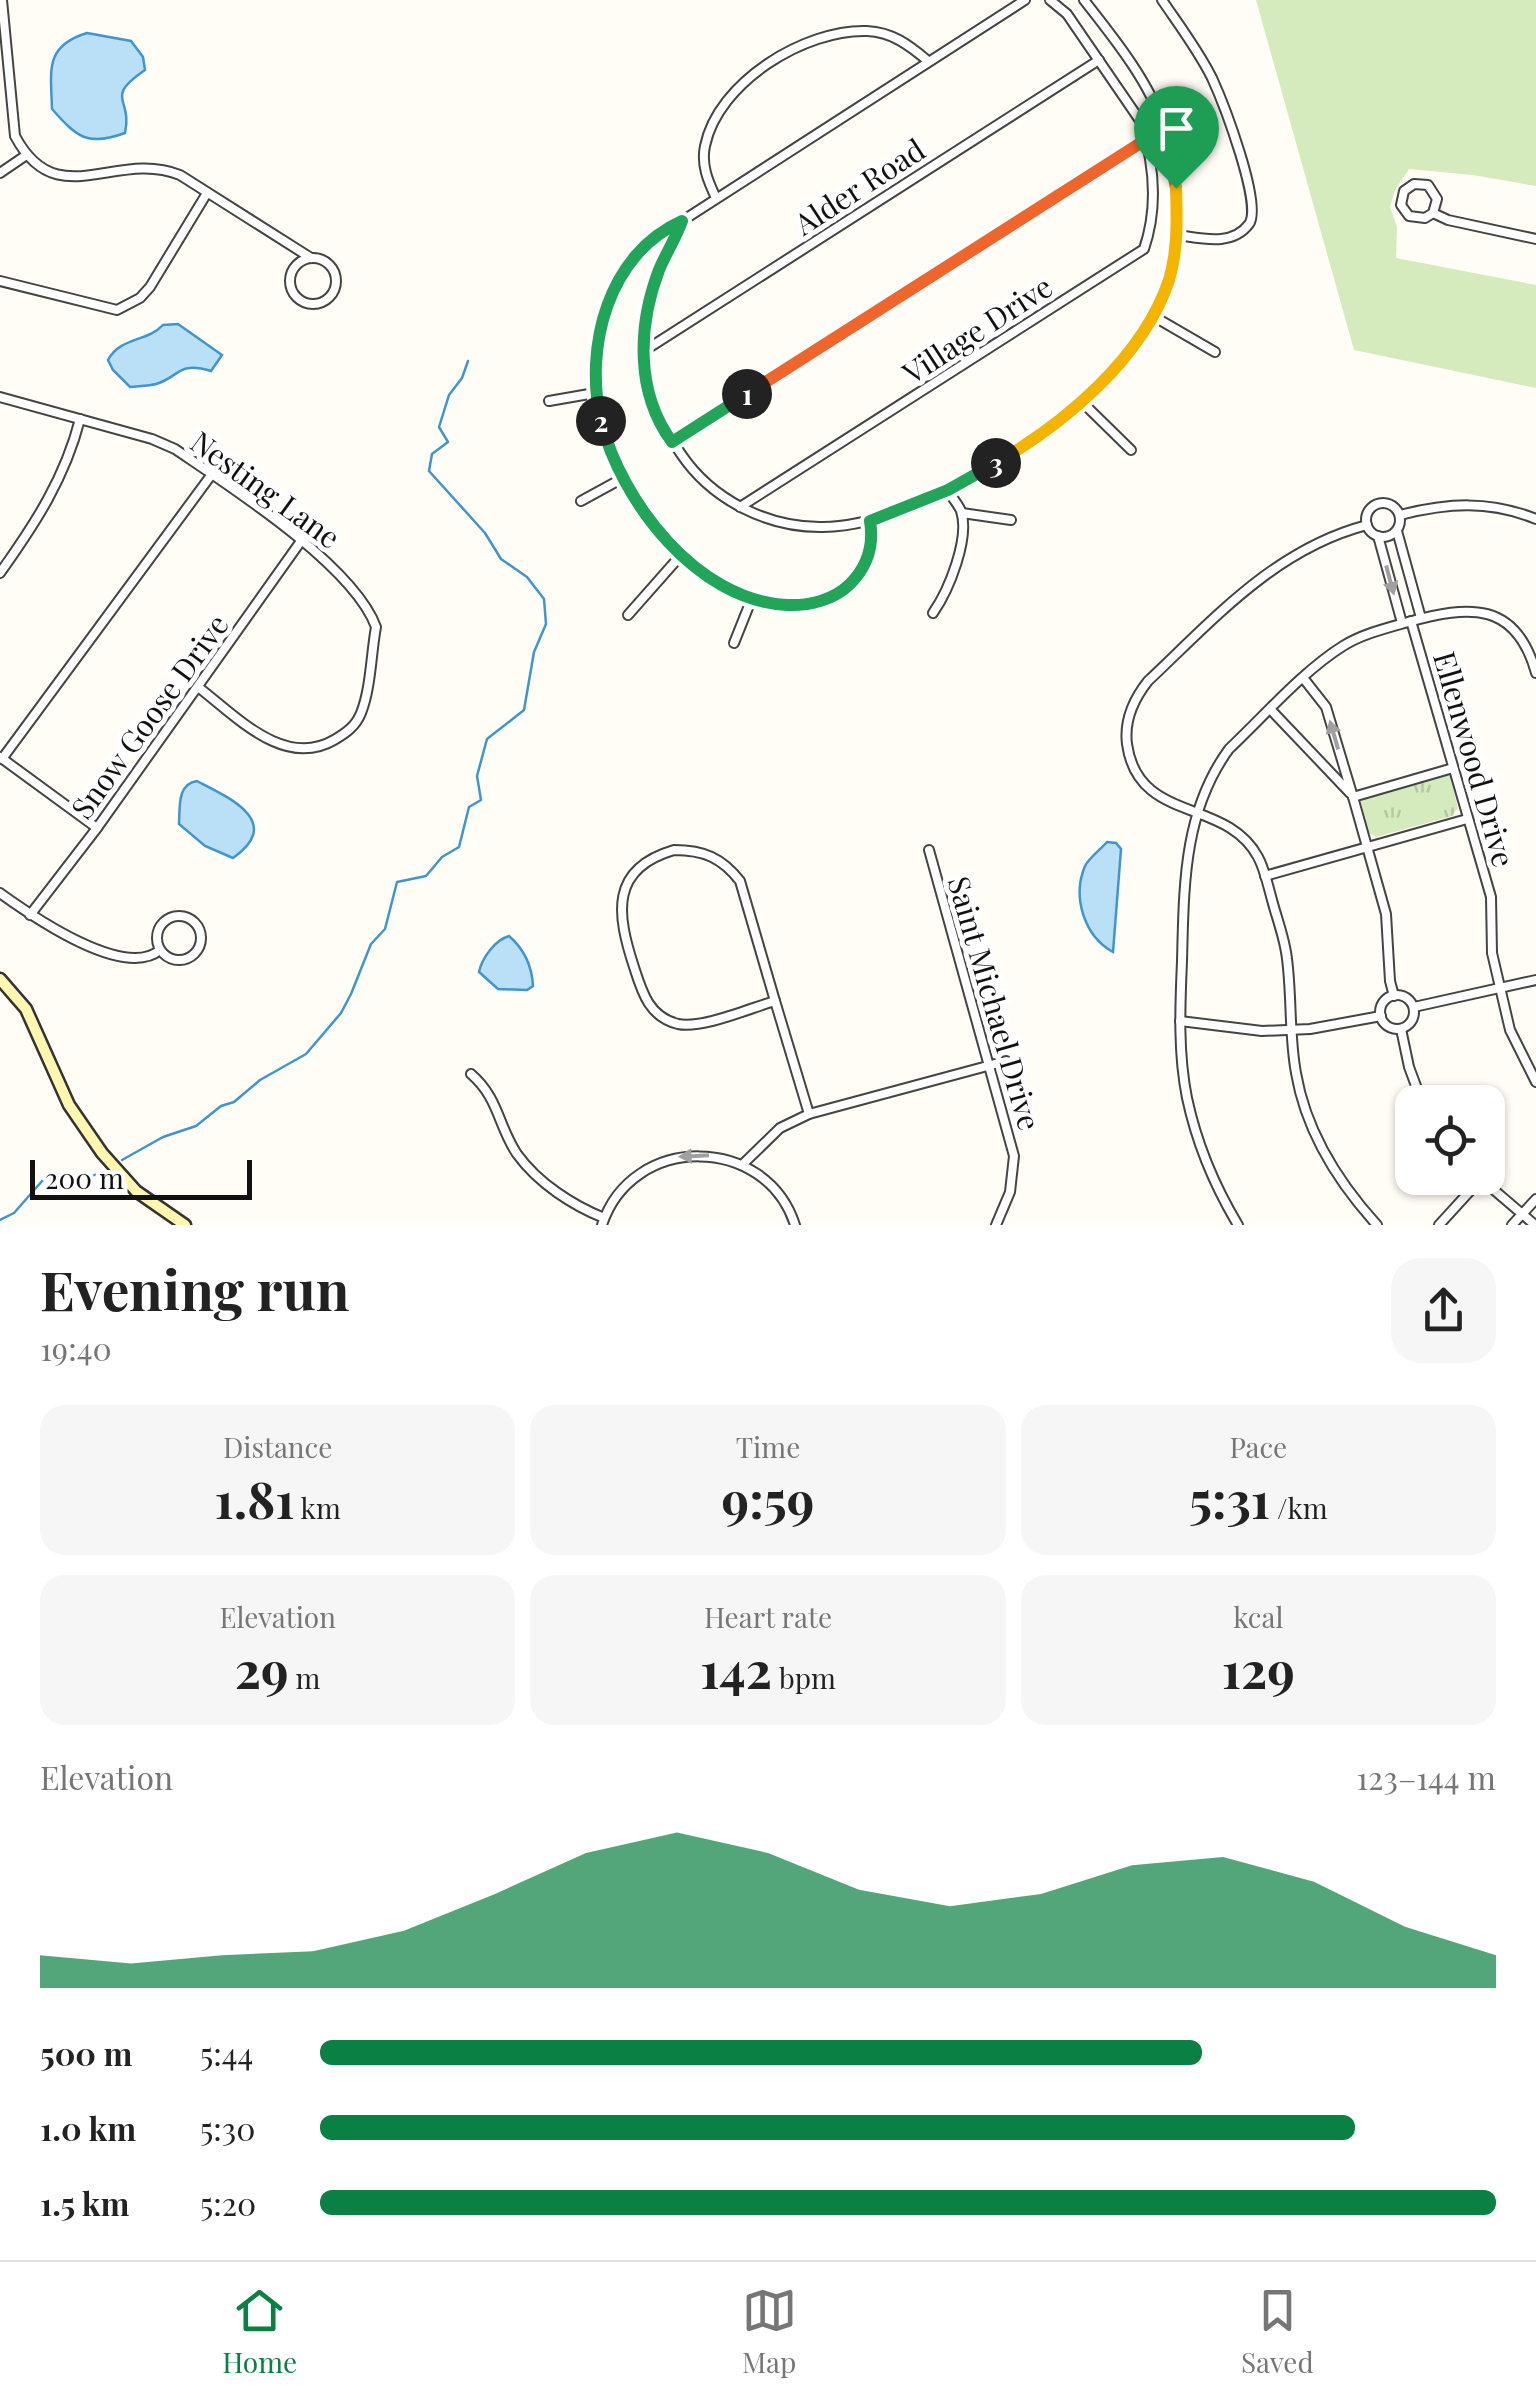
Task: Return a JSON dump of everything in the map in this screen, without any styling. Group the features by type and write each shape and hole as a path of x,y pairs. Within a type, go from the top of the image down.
{"street":[{"path":"2,0 15,136 25,156 48,174 69,177 160,167 180,175 311,258 326,262 335,278 331,295 317,304 297,298 290,286 294,268 311,258"},
{"path":"870,521 871,548 865,564 841,593 800,606 774,605 752,598 701,572 648,518 607,443 595,393 601,325 616,282 653,238 1025,0"},
{"name":"Village Drive","path":"740,507 1144,248 1154,203 1146,139 1128,98 1068,14 1050,0"},
{"path":"682,221 650,299 644,350 657,416 689,466 740,507 796,526 826,527 870,521 948,490 1022,448 1107,375 1153,316 1170,277 1177,235 1176,188 1164,128 1131,65 1084,0"},
{"path":"1162,0 1212,78 1255,209 1252,221 1231,237 1216,240 1177,235"},
{"path":"716,198 705,174 706,143 725,105 774,59 808,42 868,31 903,40 928,61"},
{"name":"Alder Road","path":"644,350 1099,60"},
{"path":"672,442 1164,128"},
{"path":"0,173 25,156"},
{"path":"1414,184 1428,185 1437,198 1433,213 1425,218 1410,216 1401,205 1404,191 1414,184"},
{"path":"0,281 117,310 140,298 150,287 206,193"},
{"path":"1433,213 1448,220 1536,239"},
{"path":"1153,316 1215,352"},
{"path":"549,401 595,393"},
{"name":"Nesting Lane","path":"0,397 152,439 175,449 333,565 372,615 376,628 362,712 352,729 320,748 302,751 284,747 198,688"},
{"path":"1080,400 1131,450"},
{"path":"0,573 58,483 80,419"},
{"path":"97,828 1,758 212,474"},
{"path":"582,501 623,478"},
{"path":"933,613 955,570 962,513 948,490"},
{"path":"1366,526 1368,513 1380,504 1389,504 1400,515"},
{"path":"1400,515 1438,506 1480,504 1500,506 1536,519"},
{"path":"962,513 1011,520"},
{"path":"1366,526 1378,536 1390,536 1397,531 1400,515"},
{"path":"1366,526 1301,549 1274,566 1135,697 1126,734 1135,772 1158,797 1232,828 1246,840 1266,876 1287,955 1296,1073 1317,1138 1344,1186 1377,1225"},
{"name":"Ellenwood Drive","path":"1397,531 1412,621 1491,897 1492,953 1499,988 1510,1030 1536,1082"},
{"name":"Ellenwood Drive","path":"1378,536 1412,621"},
{"name":"Snow Goose Drive","path":"30,915 97,828 301,541"},
{"path":"628,615 681,555"},
{"path":"734,643 752,598"},
{"path":"1238,1225 1217,1191 1193,1124 1180,1053 1184,870 1215,768 1229,749 1342,646 1412,621 1457,610 1492,614 1508,624 1526,644 1536,672"},
{"path":"1304,679 1326,707 1354,797 1386,914 1394,996"},
{"path":"1271,710 1354,797"},
{"path":"1354,797 1453,768"},
{"path":"1266,876 1467,819"},
{"path":"775,1001 698,1024 680,1024 652,1010 643,996 621,926 621,907 632,874 644,862 674,850 715,856 740,881 809,1114"},
{"name":"Saint Michael Drive","path":"929,850 1014,1156 1010,1192 996,1225"},
{"path":"0,893 56,932 134,959 150,958 160,950"},
{"path":"188,918 199,928 200,944 188,958 172,959 160,950 157,934 168,919 188,918"},
{"path":"0,979 26,1009 69,1105 102,1153 136,1191 184,1225"},
{"path":"1414,1007 1536,980"},
{"path":"1394,996 1406,998 1414,1007 1410,1023 1401,1029 1388,1027 1381,1016 1382,1006 1394,996"},
{"path":"1180,1020 1262,1031 1381,1016"},
{"path":"1401,1029 1416,1085"},
{"path":"742,1164 780,1128 809,1114 1006,1062"},
{"path":"471,1074 488,1088 517,1154 570,1201 603,1222 613,1202 638,1175 670,1158 707,1154 742,1164 773,1187 795,1225"},
{"path":"1440,1225 1466,1195"},
{"path":"1500,1195 1534,1225"},
{"path":"1512,1225 1536,1198"}],"green space":[{"path":"1256,0 1536,0 1536,186 1409,169 1395,190 1390,207 1397,227 1396,258 1536,285 1536,388 1354,350"},
{"path":"1442,773 1450,776 1458,808 1452,816 1376,837 1369,833 1361,802 1366,796"}],"water":[{"path":"87,33 131,41 143,57 145,70 122,93 125,133 101,139 84,137 52,109 51,72 57,53 73,38"},
{"path":"178,324 222,355 211,371 185,369 156,384 130,387 113,370 108,360 119,347 163,325"},
{"path":"197,781 236,803 253,822 254,833 233,858 205,846 179,824 183,791"},
{"path":"1107,842 1116,843 1121,849 1113,952 1088,926 1080,903 1085,866"},
{"path":"509,936 529,965 533,986 527,990 498,989 479,972 490,950"}],"waterway":[{"path":"122,1160 163,1137 196,1126 260,1080 306,1054 341,1013 371,944 385,929 397,882 426,876 442,857 459,847 469,807 481,800 477,776 487,739 524,710 534,652 546,624 544,599 527,577 501,559 485,533 429,471 432,454 448,442 439,427 449,395 462,378 468,361"},
{"path":"0,1220 14,1213 43,1180 57,1174 78,1179 99,1173"}],"route":[{"path":"1164,128 1176,188 1177,235 1170,277 1153,316 1107,375 1022,448 948,490 870,521 871,548 865,564 841,593 800,606 774,605 733,590 701,572 648,518 612,458 595,393 601,325 616,282 627,266 653,238 682,221 660,267 643,333 645,376 657,416 672,442 1164,128"}]}
